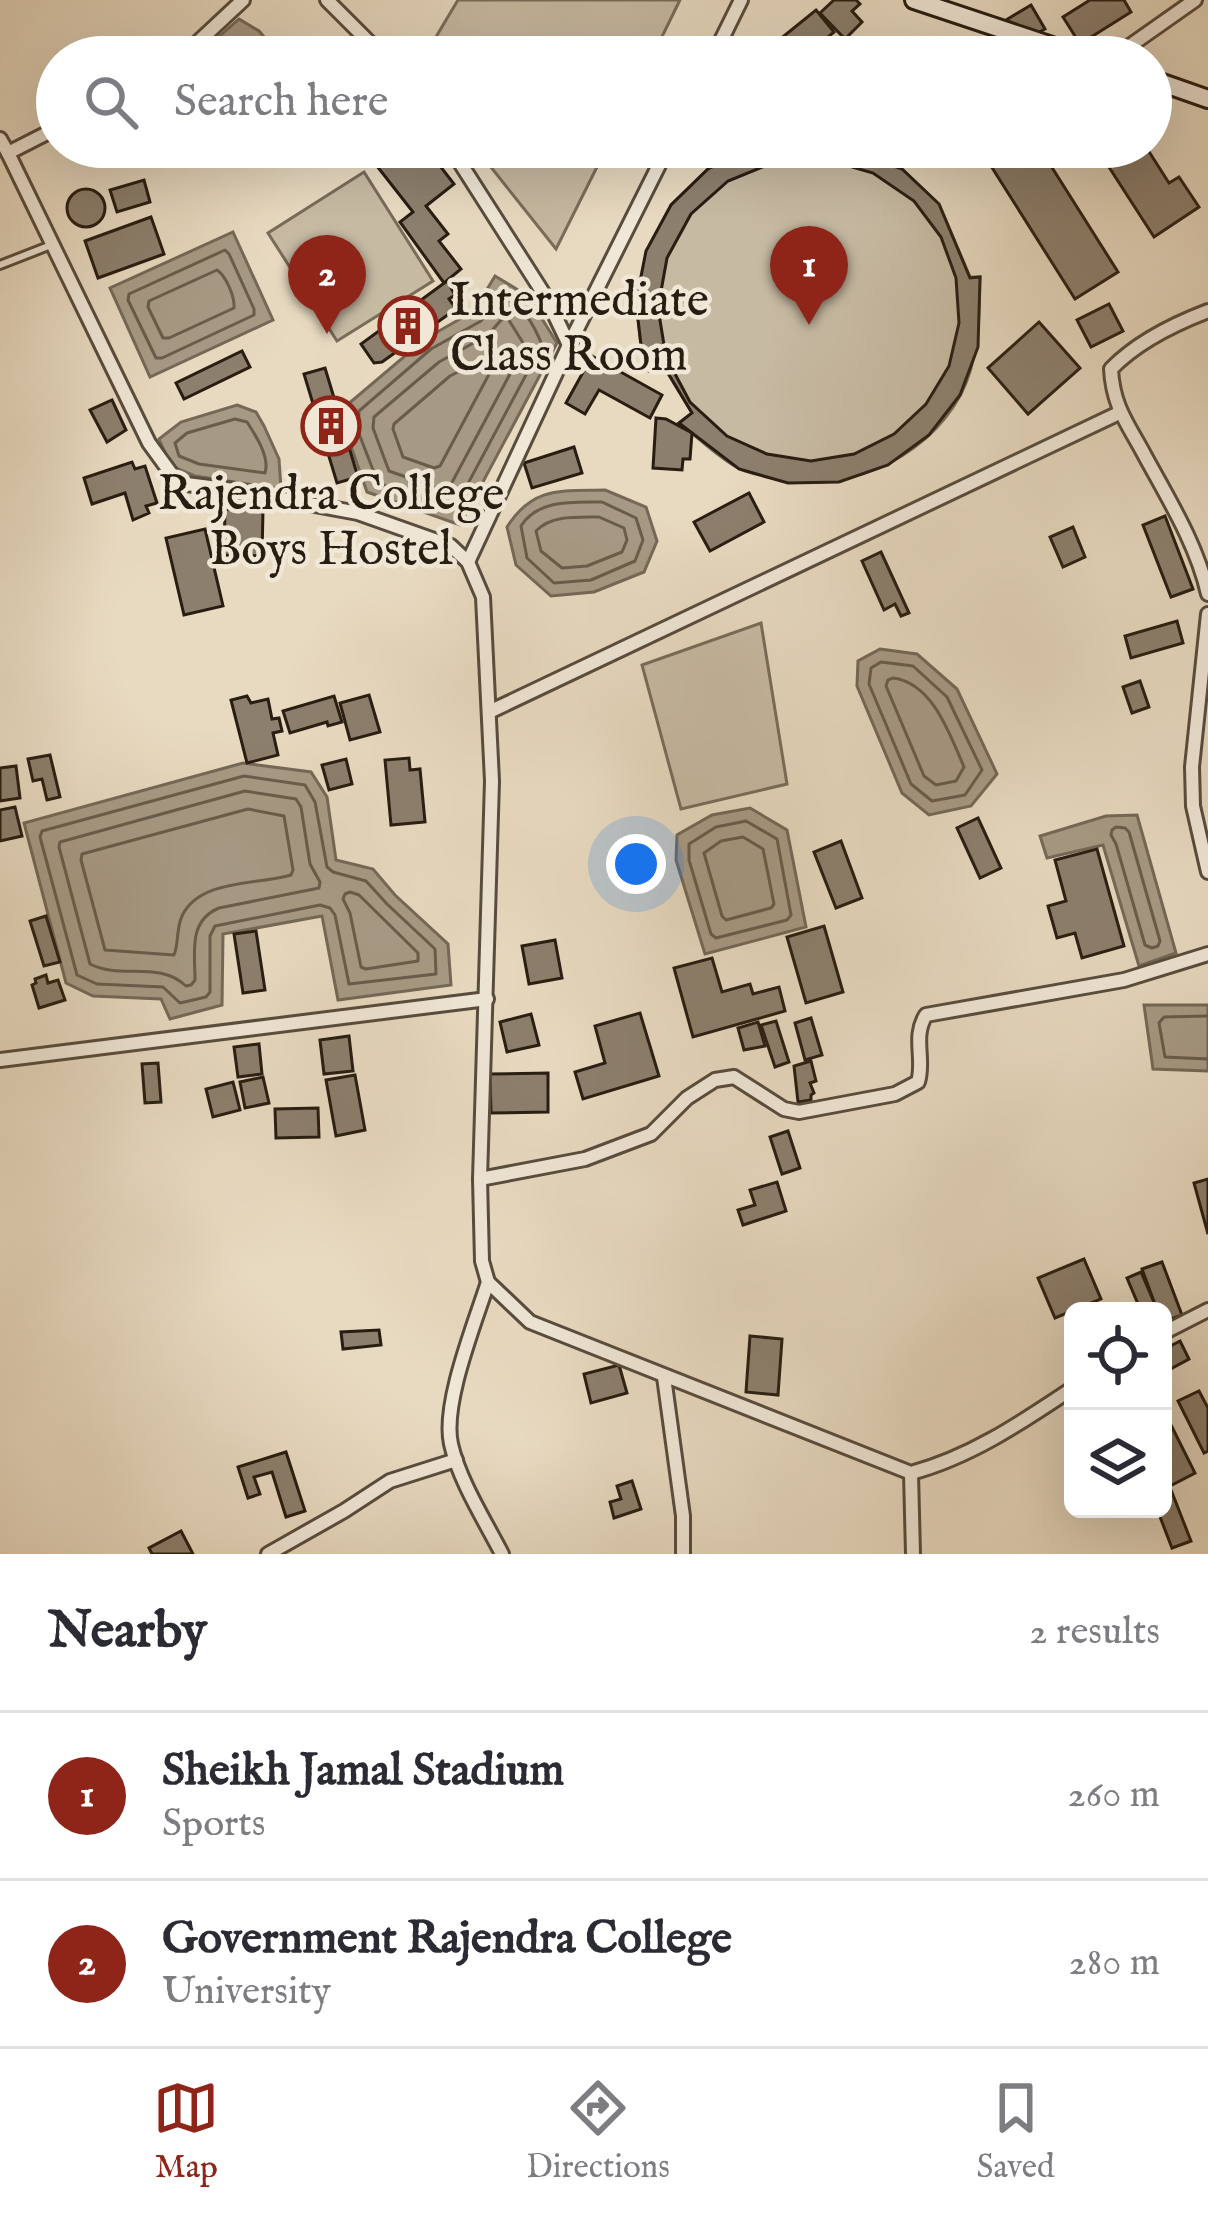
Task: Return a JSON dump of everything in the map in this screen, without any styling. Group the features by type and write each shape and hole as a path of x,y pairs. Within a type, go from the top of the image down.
{"street":[{"path":"204,36 243,0"},
{"path":"327,0 363,36"},
{"path":"723,36 741,0"},
{"path":"914,0 1022,36"},
{"path":"1144,36 1195,0"},
{"path":"1172,86 1208,99"},
{"path":"0,139 149,443 178,483 358,514 452,546 468,562 484,597 492,781 480,1179 482,1262 488,1282 530,1322 911,1473 939,1466 1007,1432 1064,1394"},
{"path":"8,153 36,139"},
{"path":"463,168 547,299 569,345"},
{"path":"468,562 658,168"},
{"path":"1208,311 1150,340 1111,369 1119,413 1179,520 1208,594"},
{"path":"489,712 1119,413"},
{"path":"1208,614 1192,767 1192,806 1208,872"},
{"path":"480,1179 585,1160 651,1134 687,1098 715,1080 734,1077 784,1109 799,1112 896,1094 918,1082 922,1070 918,1027 926,1015 1124,980 1208,954"},
{"path":"0,1060 487,999"},
{"path":"488,1282 449,1422 456,1460 502,1554"},
{"path":"1172,1329 1208,1310"},
{"path":"664,1376 683,1516 683,1554"},
{"path":"268,1554 390,1481 456,1460"},
{"path":"911,1473 913,1554"}],"lane":[{"path":"0,265 51,245"}],"shaded area":[{"path":"458,0 680,0 662,36 437,36"},
{"path":"492,168 596,168 556,249"},
{"path":"899,168 939,204 970,277 980,277 975,351 961,394 945,418 902,456 849,477 792,481 741,469 679,423 692,413 663,365 649,371 642,354 636,302 671,205 708,169"},
{"path":"364,172 433,281 337,341 268,233"},
{"path":"761,623 787,784 681,809 642,665"}],"water":[{"path":"239,19 263,36 220,36"},
{"path":"233,232 273,320 150,377 110,288"},
{"path":"495,276 528,296 557,343 460,525 367,492 346,432 347,405 425,339 474,311"},
{"path":"237,405 256,412 264,426 279,459 281,489 195,476 171,466 159,439 181,422"},
{"path":"605,490 646,507 657,541 644,572 594,592 551,596 516,565 507,527 527,504 549,493"},
{"path":"880,649 917,654 957,689 997,774 971,806 929,815 902,793 857,686 858,661"},
{"path":"243,763 311,772 327,797 336,860 373,869 448,944 451,985 338,1000 322,916 223,934 222,1005 170,1019 161,999 93,996 66,983 24,823"},
{"path":"750,808 787,830 806,927 705,954 676,860 677,835 712,815"},
{"path":"1137,815 1176,953 1139,966 1103,845 1047,858 1040,836 1106,816"},
{"path":"1144,1005 1208,1005 1208,1071 1153,1069"}],"building":[{"path":"834,0 856,0 860,4 852,11 862,22 842,36 820,13"},
{"path":"1090,0 1124,0 1131,12 1093,36 1075,36 1063,17"},
{"path":"1031,5 1045,29 1036,34 1006,20"},
{"path":"816,10 834,32 829,36 784,36"},
{"path":"378,168 442,168 454,184 426,206 448,234 439,241 461,269 444,283 400,222 413,212"},
{"path":"710,168 760,168 728,181 691,214 667,258 658,308 666,357 690,402 727,436 767,454 811,461 854,454 894,434 926,404 949,366 959,323 956,278 941,237 914,201 873,173 856,168 902,169 939,204 970,278 980,277 978,347 960,395 929,435 888,465 839,482 788,483 739,469 679,423 692,413 663,365 649,371 642,354 636,302 646,251 671,205"},
{"path":"992,168 1052,168 1118,272 1075,299"},
{"path":"1110,168 1159,168 1169,183 1179,177 1199,207 1154,237"},
{"path":"144,180 150,202 117,212 110,190"},
{"path":"86,189 99,195 105,208 99,221 86,227 73,221 67,208 73,195"},
{"path":"151,217 164,254 98,278 85,241"},
{"name":"Intermediate Class Room","path":"447,281 455,295 449,299 456,309 374,363 361,344"},
{"path":"1109,304 1123,331 1091,347 1077,320"},
{"path":"1039,322 1080,368 1028,414 988,368"},
{"path":"242,351 250,367 184,399 176,383"},
{"path":"592,356 662,395 650,418 599,390 585,414 566,403"},
{"name":"Rajendra College Boys Hostel","path":"325,368 358,477 337,483 304,374"},
{"path":"112,400 126,430 107,442 90,410"},
{"path":"656,418 692,433 690,459 683,459 682,470 653,468"},
{"path":"574,447 582,473 532,488 524,463"},
{"path":"132,462 135,469 145,466 157,503 146,506 149,513 133,520 125,493 92,504 84,478"},
{"path":"749,493 764,522 710,551 694,522"},
{"path":"225,509 263,510 262,556 224,555"},
{"path":"1165,516 1193,589 1171,597 1143,525"},
{"path":"1073,527 1085,557 1063,567 1050,537"},
{"path":"205,529 223,606 184,615 166,538"},
{"path":"881,552 909,613 901,616 895,604 884,610 862,561"},
{"path":"1177,621 1183,643 1131,658 1125,636"},
{"path":"1140,681 1149,707 1132,713 1123,687"},
{"path":"369,695 380,732 350,740 340,703"},
{"path":"247,696 251,703 268,699 272,719 279,718 282,731 273,733 278,755 247,763 231,700"},
{"path":"334,696 342,722 290,733 283,711"},
{"path":"50,755 60,797 47,800 42,779 33,781 28,759"},
{"path":"409,758 410,770 420,769 425,822 391,825 385,760"},
{"path":"346,759 352,784 329,790 322,765"},
{"path":"16,766 20,798 0,801 0,768"},
{"path":"15,807 22,836 0,841 0,810"},
{"path":"978,818 1001,868 980,878 957,828"},
{"path":"841,841 862,898 836,908 814,852"},
{"path":"1097,849 1124,946 1082,958 1075,933 1057,938 1048,906 1066,901 1055,860"},
{"path":"46,916 60,962 44,966 30,921"},
{"path":"824,926 843,992 806,1003 787,937"},
{"path":"256,931 265,990 243,993 234,934"},
{"path":"555,940 562,978 529,984 522,946"},
{"path":"712,958 722,992 750,984 753,994 779,987 785,1011 693,1037 674,968"},
{"path":"46,975 48,983 58,980 65,1000 39,1008 32,985"},
{"path":"640,1013 659,1076 583,1099 575,1072 605,1063 595,1026"},
{"path":"531,1014 539,1045 507,1052 500,1022"},
{"path":"811,1018 822,1055 805,1060 795,1023"},
{"path":"776,1021 789,1062 775,1067 761,1025"},
{"path":"758,1022 765,1046 744,1050 738,1028"},
{"path":"349,1036 353,1071 324,1074 320,1040"},
{"path":"259,1044 262,1074 238,1077 234,1047"},
{"path":"811,1061 814,1093 811,1100 798,1102 794,1066"},
{"path":"158,1063 161,1102 145,1103 142,1064"},
{"path":"548,1073 548,1112 491,1113 490,1074"},
{"path":"355,1075 365,1130 336,1136 326,1080"},
{"path":"263,1077 269,1103 245,1108 240,1082"},
{"path":"233,1082 240,1110 213,1117 206,1089"},
{"path":"318,1108 319,1137 276,1138 275,1109"},
{"path":"788,1131 800,1168 782,1174 770,1137"},
{"path":"1208,1179 1208,1234 1194,1183"},
{"path":"777,1182 786,1211 743,1225 738,1210 755,1205 750,1190"},
{"path":"1084,1259 1101,1299 1064,1302 1064,1314 1055,1318 1038,1278"},
{"path":"1162,1262 1182,1315 1172,1319 1172,1302 1154,1302 1142,1269"},
{"path":"1141,1272 1154,1302 1137,1302 1127,1278"},
{"path":"379,1330 381,1345 343,1349 341,1332"},
{"path":"750,1336 782,1339 778,1395 746,1392"},
{"path":"1180,1341 1189,1359 1172,1368 1172,1345"},
{"path":"619,1365 627,1393 591,1403 584,1374"},
{"path":"1199,1391 1208,1408 1208,1451 1204,1453 1178,1401"},
{"path":"1172,1427 1195,1473 1172,1485"},
{"path":"286,1452 305,1511 286,1517 272,1472 254,1477 260,1494 248,1498 238,1467"},
{"path":"632,1481 641,1509 614,1518 610,1502 621,1499 617,1486"},
{"path":"1172,1493 1191,1541 1172,1548 1160,1518 1172,1518"},
{"path":"181,1531 193,1554 152,1554 149,1548"}],"place":[{"name":"Sheikh Jamal Stadium","path":"809,325"},
{"name":"Intermediate Class Room","path":"408,326"},
{"name":"Government Rajendra College","path":"327,334"},
{"name":"Rajendra College Boys Hostel","path":"331,426"}]}
